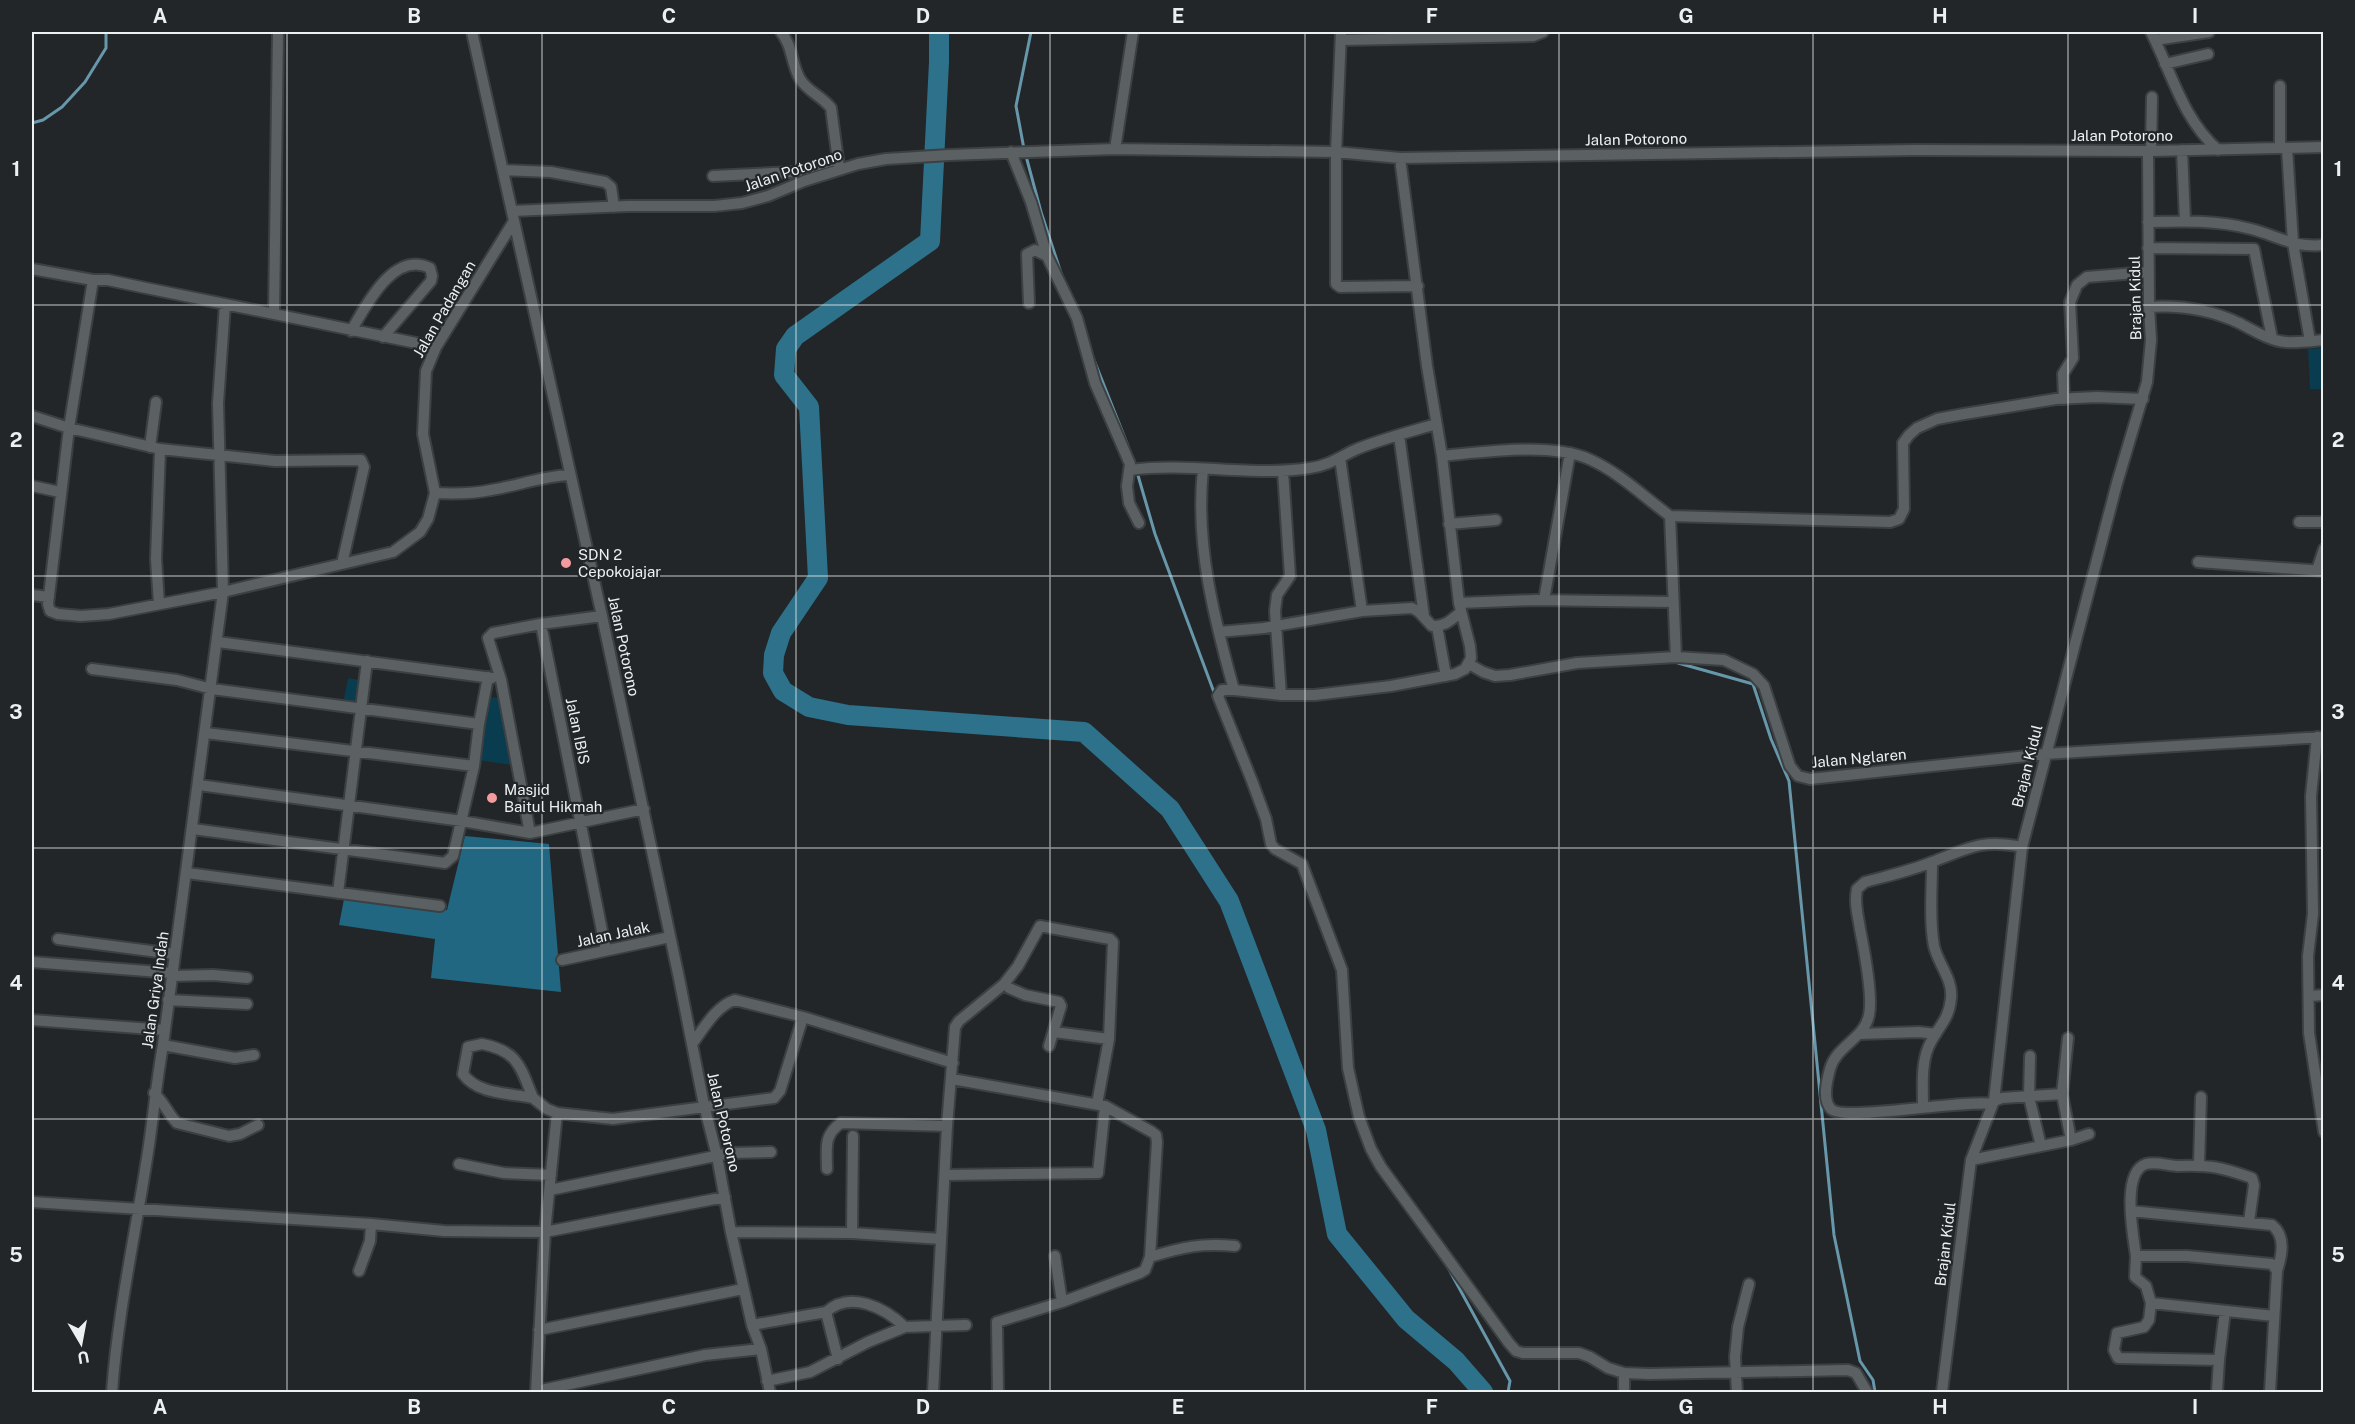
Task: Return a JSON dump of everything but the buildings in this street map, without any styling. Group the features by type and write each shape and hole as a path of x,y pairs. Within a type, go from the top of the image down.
{"street":[{"path":"274,314 278,32"},
{"path":"472,32 513,216"},
{"path":"712,176 795,172 839,164 831,108 807,88 798,77 789,44 781,32"},
{"path":"1115,149 1134,32"},
{"path":"1418,286 1336,285 1336,152 1341,36 1533,36 1543,32"},
{"path":"2209,32 2153,36 2192,122 2204,138 2218,150"},
{"path":"2164,64 2208,54"},
{"path":"2280,86 2283,148 2294,243 2310,341"},
{"name":"Brajan Kidul","path":"1942,1392 1971,1160 1994,1103 2022,847 2117,483 2148,382 2150,360 2148,222 2152,97"},
{"name":"Jalan Potorono","path":"770,1392 761,1349 743,1289 644,809 513,216 614,207 714,206 742,203 768,196 839,164 924,156 1033,151 1115,149 1336,152 1400,158 1915,150 2150,151 2324,147"},
{"path":"2182,150 2185,221"},
{"path":"1015,152 1047,256 1077,318 1095,383 1134,470"},
{"path":"1400,158 1442,456 1460,608 1472,658 1465,669 1446,676 1391,686 1315,695 1281,695 1222,690 1218,696 1266,819 1271,844 1275,849 1297,859 1302,864 1342,970 1348,1068 1359,1117 1371,1149 1381,1167 1516,1351 1579,1353 1608,1368 1624,1372 1848,1370 1856,1373 1867,1392"},
{"path":"503,170 551,172 605,182 611,187 614,207"},
{"name":"Jalan Padangan","path":"49,597 51,611 81,616 109,614 224,592 393,552 420,532 428,519 435,493 423,434 426,371 436,348 513,216"},
{"path":"2148,222 2185,221 2253,229 2294,243 2324,245"},
{"path":"2148,248 2254,249 2272,338"},
{"path":"1029,303 1027,254 1035,250 1047,256"},
{"path":"351,330 385,279 414,265 421,264 430,268 431,281 383,337"},
{"path":"32,269 93,280 108,280 436,348"},
{"path":"2064,399 2063,374 2073,358 2070,302 2077,285 2087,278 2148,272"},
{"path":"32,595 49,597 60,492 93,280"},
{"name":"Jalan Griya Indah","path":"112,1392 124,1289 150,1143 154,1093 163,1045 224,592 218,403 225,304"},
{"path":"2149,307 2175,305 2198,308 2285,342 2324,340"},
{"path":"1442,456 1537,450 1570,453 1597,463 1670,516 1890,522 1899,519 1904,509 1903,443 1917,428 1937,420 2064,399 2097,397 2142,399"},
{"path":"156,402 156,559 159,604"},
{"path":"32,416 69,428 155,448 274,461 361,460 363,463 342,564"},
{"path":"1134,470 1283,471 1311,468 1355,450 1436,424"},
{"path":"1399,435 1424,616"},
{"path":"1544,600 1570,453"},
{"path":"1340,458 1362,611"},
{"path":"1203,469 1201,537 1219,632 1234,690"},
{"path":"1134,470 1127,486 1130,503 1139,523"},
{"path":"1281,695 1275,610 1277,596 1290,576 1283,471"},
{"path":"435,493 467,494 569,475"},
{"path":"32,486 60,492"},
{"path":"1469,664 1489,674 1510,675 1577,663 1676,657 1670,516"},
{"path":"1449,524 1496,520"},
{"path":"2300,522 2324,522"},
{"path":"2198,562 2320,570 2324,549"},
{"path":"1219,632 1277,626 1362,611 1412,608 1424,616 1432,626 1437,627 1449,622 1460,608 1544,600 1673,602"},
{"path":"530,833 501,680 488,642 489,635 541,624 602,616"},
{"name":"Jalan IBIS","path":"541,624 582,823 604,946 608,950"},
{"path":"1437,627 1446,676"},
{"path":"218,642 501,680"},
{"name":"Jalan Nglaren","path":"1676,657 1724,660 1753,674 1764,687 1790,766 1798,776 1810,779 2045,754 2320,737"},
{"path":"338,893 367,661"},
{"path":"92,669 177,680 212,689 479,724"},
{"path":"192,829 445,863 453,856 462,821 474,766 488,677"},
{"path":"206,733 474,766"},
{"path":"2320,737 2311,796 2318,914 2308,956 2309,1033 2324,1132"},
{"path":"199,785 462,821 530,833 644,809"},
{"path":"2022,847 1999,843 1980,844 1932,863 1865,882 1857,889 1856,909 1861,930 1870,1004 1869,1017 1859,1034 1843,1047 1830,1066 1826,1097 1831,1108 1840,1113 1858,1114 1959,1103 1994,1103 2002,1098 2062,1094"},
{"path":"1923,1107 1924,1060 1929,1045 1944,1024 1952,995 1948,977 1935,946 1931,914 1932,863"},
{"path":"187,873 440,906"},
{"path":"933,1392 947,1126 956,1027 959,1021 1004,984 1018,966 1040,926 1110,939 1113,942 1098,1173 946,1175"},
{"name":"Jalan Jalak","path":"562,960 670,937"},
{"path":"58,939 174,954"},
{"path":"32,962 247,978"},
{"path":"1009,988 1025,995 1058,1001 1061,1005 1049,1046"},
{"path":"2310,996 2324,995"},
{"path":"168,1000 247,1004"},
{"path":"692,1044 719,1008 735,1000 803,1017 953,1063"},
{"path":"533,1098 487,1089 468,1082 463,1074 468,1047 482,1044 512,1055 533,1098 547,1109 557,1113 613,1119 704,1105 774,1098 780,1091 803,1017"},
{"path":"32,1020 165,1030"},
{"path":"1054,1032 1108,1039"},
{"path":"1859,1034 1919,1032 1936,1034"},
{"path":"2068,1038 2062,1094 2071,1140"},
{"path":"163,1045 235,1058 254,1055"},
{"path":"2030,1056 2029,1097 2041,1146"},
{"path":"952,1079 1101,1105 1156,1135 1150,1257 1144,1270 1062,1302 997,1322 998,1392"},
{"path":"154,1093 164,1102 177,1123 229,1136 240,1134 258,1125"},
{"path":"2199,1164 2200,1097"},
{"path":"557,1113 545,1232 536,1392 705,1355 761,1349"},
{"path":"826,1169 828,1138 832,1129 841,1123 947,1126"},
{"path":"1971,1160 2071,1140 2089,1134"},
{"path":"852,1233 853,1136"},
{"path":"550,1190 730,1153 771,1152"},
{"path":"459,1164 504,1173 551,1175"},
{"path":"2218,1360 2116,1356 2114,1350 2117,1333 2144,1327 2149,1320 2151,1303 2146,1286 2135,1277 2136,1256 2131,1211 2133,1176 2138,1169 2152,1164 2199,1164 2219,1166 2252,1178 2254,1185 2249,1222"},
{"path":"32,1202 371,1224 444,1232 545,1232 725,1197"},
{"path":"2131,1211 2249,1222 2272,1225 2277,1229 2282,1255 2277,1271 2270,1392"},
{"path":"359,1271 370,1242 371,1224"},
{"path":"731,1232 852,1233 941,1239"},
{"path":"1150,1257 1205,1244 1235,1246"},
{"path":"1055,1256 1062,1302"},
{"path":"2136,1256 2187,1256 2272,1264 2277,1271"},
{"path":"1737,1392 1735,1357 1738,1327 1749,1284"},
{"path":"539,1330 743,1289"},
{"path":"752,1325 826,1312 834,1305 841,1303 860,1303 877,1306 891,1314 905,1327"},
{"path":"2151,1303 2274,1316"},
{"path":"2217,1392 2218,1360 2225,1311"},
{"path":"826,1312 838,1359"},
{"path":"767,1381 810,1372 868,1342 905,1327 966,1325"},
{"path":"1624,1372 1624,1392"}],"shaded area":[{"path":"2323,348 2323,389 2310,389 2308,349"},
{"path":"348,678 358,680 356,702 344,699"},
{"path":"488,697 502,698 511,765 478,760"},
{"path":"465,836 549,844 561,992 431,978 435,939 339,925 344,899 447,910"}],"waterway":[{"path":"32,123 43,120 62,107 85,82 106,48 106,32"},
{"path":"939,32 930,241 795,336 786,349 784,375 809,407 818,578 781,633 774,655 773,673 783,691 809,707 848,715 1084,732 1170,809 1229,901 1316,1130 1337,1234 1406,1319 1456,1361 1483,1392"},
{"path":"1024,149 1016,106 1031,32"},
{"path":"1026,156 1061,273"},
{"path":"1094,360 1128,446"},
{"path":"1137,472 1155,534 1215,695"},
{"path":"1678,663 1753,684 1771,739 1789,781 1834,1235 1860,1361 1873,1380 1875,1392"},
{"path":"1366,1149 1372,1161"},
{"path":"1446,1264 1510,1381 1508,1392"}],"place":[{"name":"SDN 2 Cepokojajar","path":"566,563"},
{"name":"Masjid Baitul Hikmah","path":"492,798"}]}
